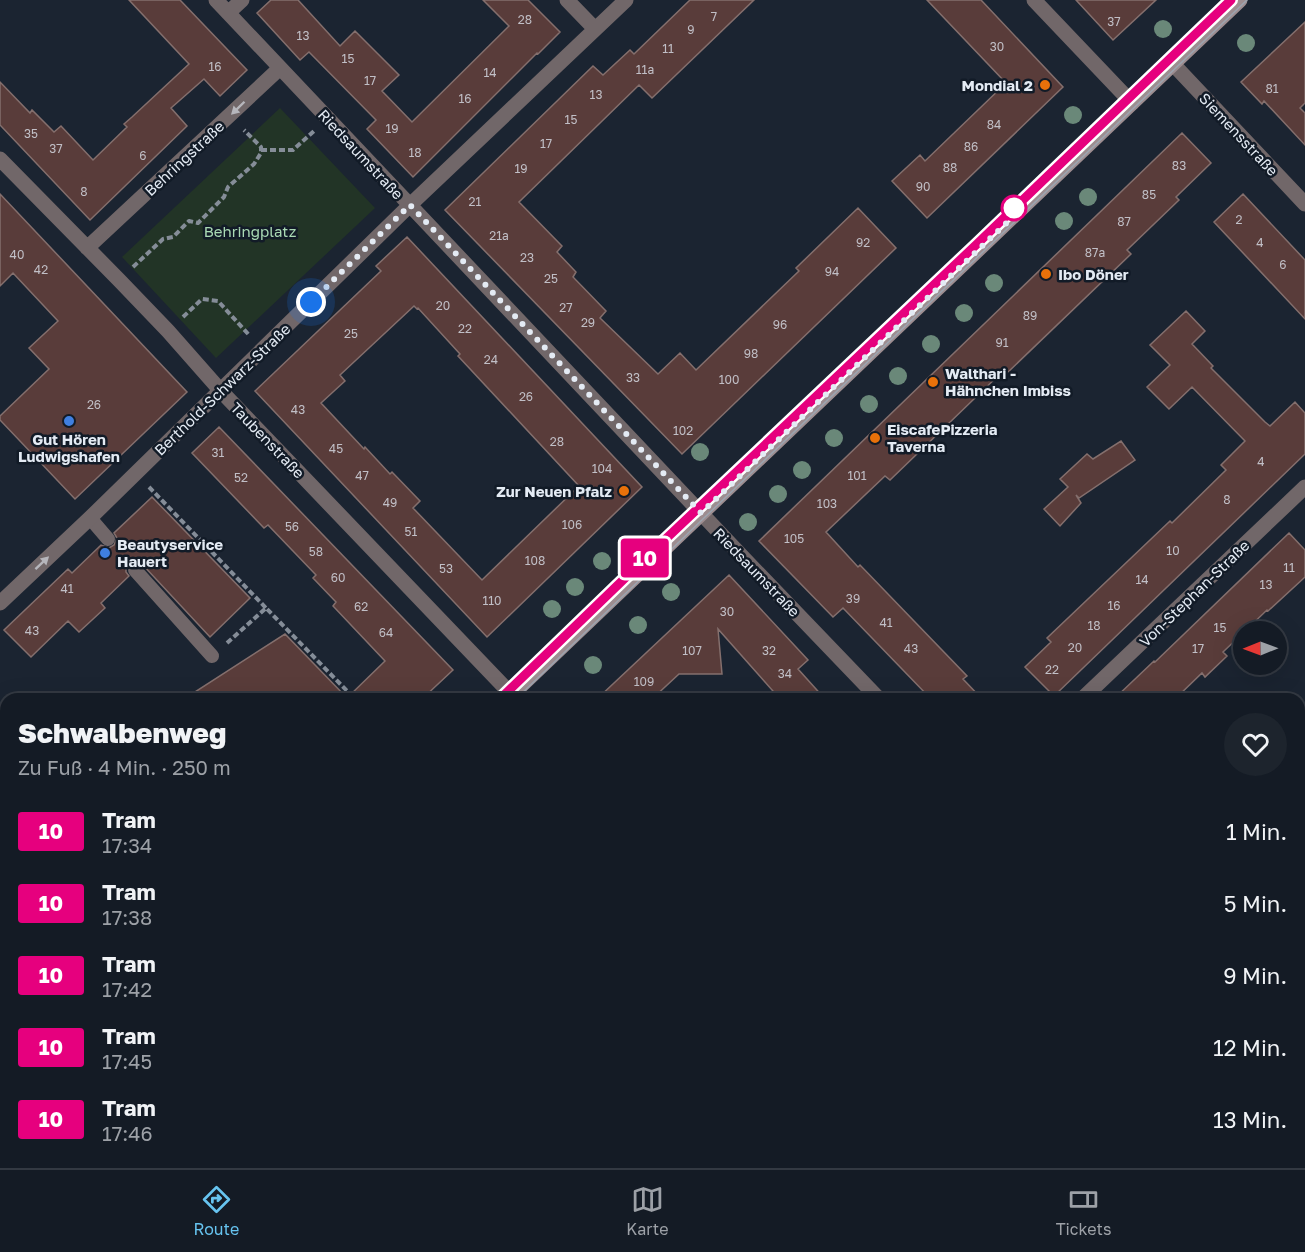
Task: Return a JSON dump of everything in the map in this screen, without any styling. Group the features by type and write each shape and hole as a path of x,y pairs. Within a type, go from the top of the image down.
{"street":[{"name":"Riedsaumstraße","path":"216,0 873,693"},
{"path":"228,13 242,0"},
{"path":"567,0 595,29"},
{"name":"Berthold-Schwarz-Straße","path":"0,603 410,205 626,0"},
{"path":"1034,0 1132,103"},
{"path":"514,693 1240,0"},
{"name":"Siemensstraße","path":"1173,64 1305,204"},
{"name":"Behringstraße","path":"87,248 280,68"},
{"name":"Taubenstraße","path":"0,159 168,331 220,390 506,693"},
{"name":"Von-Stephan-Straße","path":"1088,693 1305,487"}],"lane":[{"path":"90,518 108,539"},
{"path":"135,570 212,656"}],"path":[{"path":"119,280 164,239 173,237 189,221 198,223 224,197 228,187 254,164 261,153 261,147 229,116"},
{"path":"261,150 293,150 328,119"},
{"path":"168,331 202,299 218,302 262,350"},
{"path":"135,473 350,693"},
{"path":"237,634 266,608"}],"green space":[{"name":"Behringplatz","path":"280,108 375,208 216,358 122,257"}],"building":[{"path":"129,0 180,0 247,70 220,96 204,79 171,108 187,126 90,220 0,125 0,82 30,113 32,110 54,132 61,126 93,160 127,127 124,124 189,64"},
{"path":"271,0 298,0 340,46 355,31 399,75 382,91 412,122 509,26 483,0 528,0 560,32 413,177 367,129 376,120 309,52 300,60 257,13"},
{"path":"690,0 754,0 652,98 639,85 519,202 562,246 557,252 576,272 573,277 606,311 600,318 658,374 680,353 696,370 799,271 796,268 858,208 896,248 682,454 445,210 593,66 603,75 630,50 634,54"},
{"path":"927,0 981,0 1063,87 927,218 892,181 920,155 925,161 1006,83"},
{"path":"1076,0 1156,0 1113,40"},
{"path":"1305,22 1305,103 1300,108 1305,113 1305,145 1264,101 1262,104 1241,82"},
{"path":"1182,133 1211,163 1176,197 1179,200 1127,250 1131,254 1006,374 1003,371 890,480 885,476 826,532 967,676 963,679 976,693 925,693 843,608 833,617 759,541"},
{"path":"0,194 187,392 75,499 0,420 0,416 49,369 29,348 58,321 13,273 0,286"},
{"path":"1243,194 1305,260 1305,319 1214,222"},
{"path":"407,237 642,487 487,637 255,391 381,271 376,266","holes":["414,306 579,486 482,580 413,508 420,501 365,447 364,449 321,403 345,381 340,375"]},
{"path":"1186,311 1205,331 1192,344 1213,366 1211,368 1265,422 1270,426 1295,402 1305,413 1305,454 1057,693 1051,693 1025,667 1051,642 1047,638 1226,470 1221,465 1245,441 1192,387 1169,409 1147,387 1170,365 1150,345"},
{"path":"219,427 453,670 428,693 352,693 385,661 333,606 336,602 313,578 316,575 268,525 264,528 192,453"},
{"path":"1121,441 1135,460 1079,498 1076,495 1081,503 1060,526 1044,509 1068,487 1060,479 1087,454 1093,459"},
{"path":"152,497 250,598 210,637 142,564 133,561 126,568 129,576 101,603 105,608 79,632 68,621 31,657 4,630 68,569 72,573 101,545 109,548 114,545 117,538 114,533"},
{"path":"1289,533 1305,550 1305,577 1255,621 1233,621 1233,642 1223,652 1227,656 1205,677 1202,673 1181,693 1120,693"},
{"path":"729,575 808,660 798,669 820,693 775,693 718,629 722,674 679,674 658,693 603,693"},
{"path":"285,634 342,693 193,693"}],"tram line":[{"path":"506,693 1231,0"},
{"name":"10","path":"506,693 1231,0"},
{"path":"522,693 1247,0"}],"place":[{"name":"Mondial 2","path":"1045,85"},
{"name":"Ibo Döner","path":"1046,274"},
{"name":"Walthari - Hähnchen Imbiss","path":"933,382"},
{"name":"Gut Hören Ludwigshafen","path":"69,421"},
{"name":"EiscafePizzeria Taverna","path":"875,438"},
{"name":"Zur Neuen Pfalz","path":"624,491"},
{"name":"Beautyservice Hauert","path":"105,553"}],"route":[{"path":"311,302 410,205 701,513 1017,213 1014,208"}]}
